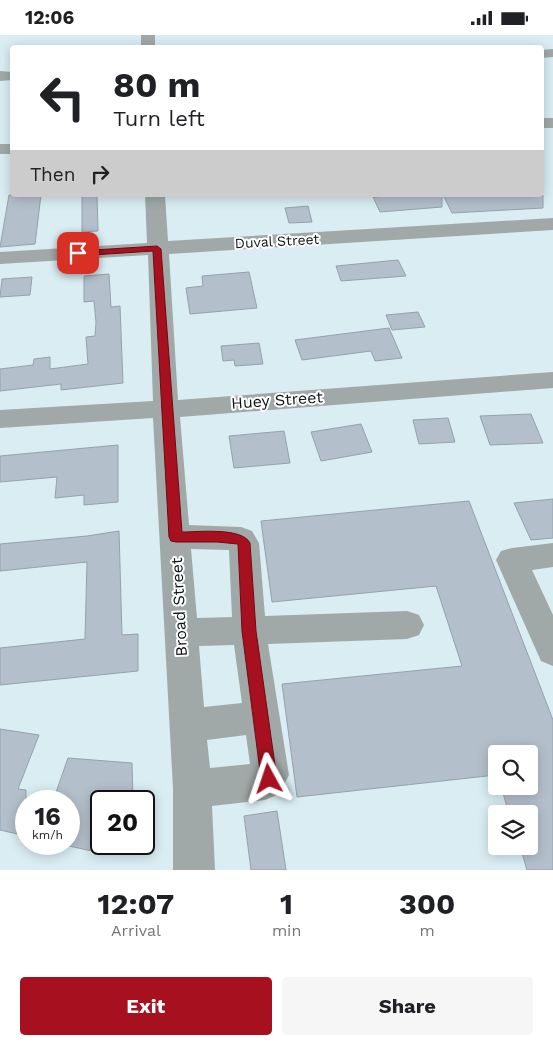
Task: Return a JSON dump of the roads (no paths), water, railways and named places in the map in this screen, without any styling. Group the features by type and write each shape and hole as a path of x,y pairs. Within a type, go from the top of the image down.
{"street":[{"name":"Broad Street","path":"155,197 166,409 192,789 194,870"},
{"name":"Duval Street","path":"0,258 553,224"},
{"name":"Huey Street","path":"0,419 166,409 553,380"},
{"path":"176,537 217,537 243,541 249,631 269,779 192,789"},
{"path":"553,555 512,560 553,651"},
{"path":"180,633 407,625"},
{"path":"187,726 261,717"}]}
